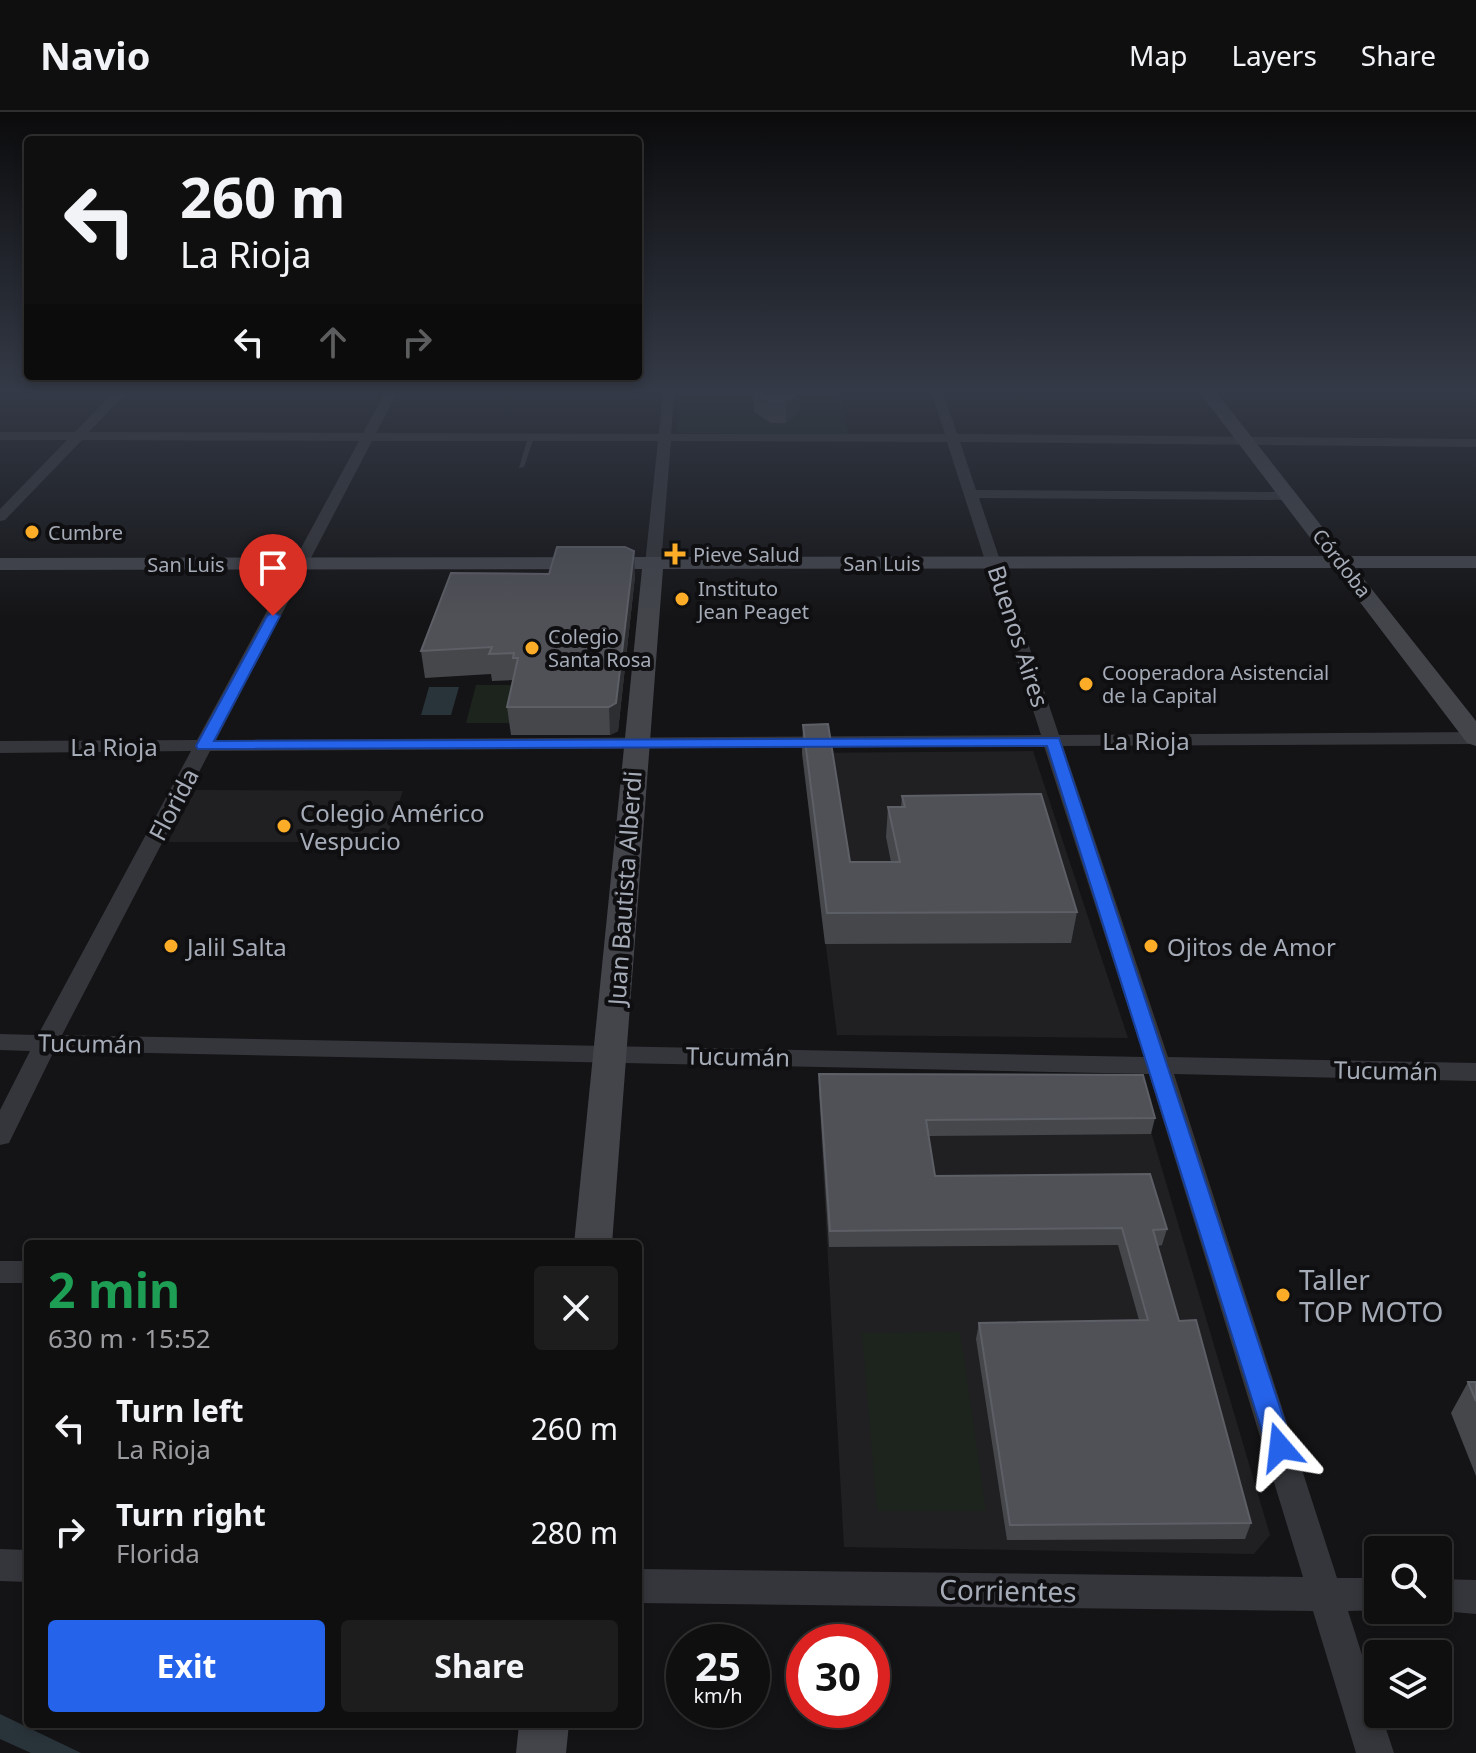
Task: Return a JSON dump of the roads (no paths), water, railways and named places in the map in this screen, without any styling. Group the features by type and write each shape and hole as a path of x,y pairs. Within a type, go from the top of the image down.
{"street":[{"path":"0,517 50,466"},
{"name":"Florida","path":"0,1136 46,1042 353,466"},
{"name":"Juan Bautista Alberdi","path":"593,1240 635,745 662,466"},
{"name":"Buenos Aires","path":"963,466 1159,1066 1375,1753"},
{"name":"Córdoba","path":"1266,466 1476,738"},
{"path":"973,494 1290,496"},
{"name":"San Luis","path":"0,564 1476,562"},
{"name":"La Rioja","path":"0,747 1476,738"},
{"name":"Tucumán","path":"0,1042 1476,1072"},
{"path":"0,1272 24,1272"},
{"path":"0,1565 24,1566"},
{"name":"Corrientes","path":"642,1586 1364,1595"},
{"path":"1452,1596 1476,1597"},
{"path":"541,1753 544,1728"}],"place":[{"name":"Cumbre","path":"32,532"},
{"name":"Pieve Salud","path":"675,554"},
{"name":"Instituto Jean Peaget","path":"682,599"},
{"name":"Colegio Santa Rosa","path":"532,648"},
{"name":"Cooperadora Asistencial de la Capital","path":"1086,684"},
{"name":"Colegio Américo Vespucio","path":"284,826"},
{"name":"Jalil Salta","path":"171,946"},
{"name":"Ojitos de Amor","path":"1151,946"},
{"name":"Taller TOP MOTO","path":"1283,1295"}]}
